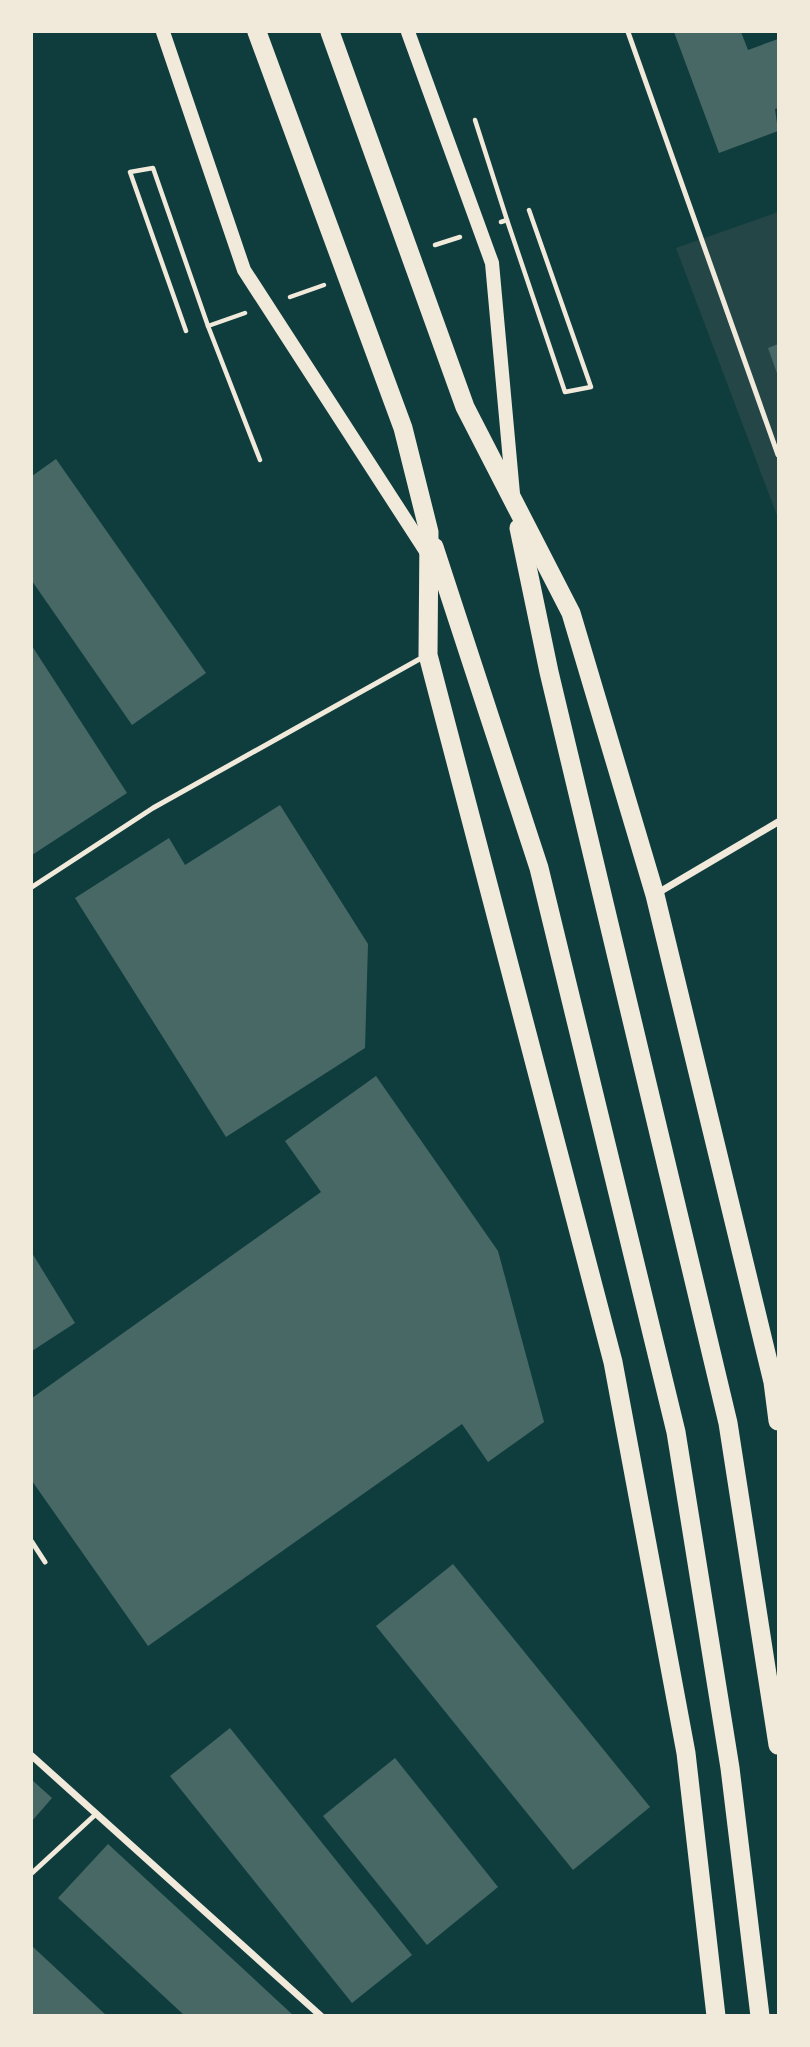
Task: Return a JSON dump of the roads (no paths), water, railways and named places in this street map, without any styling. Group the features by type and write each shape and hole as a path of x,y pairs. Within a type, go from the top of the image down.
{"highway":[{"path":"257,32 403,428 429,532 539,868 676,1432 730,1768 760,2015"},
{"path":"330,32 465,407 571,613 655,895 776,1379 779,1422"},
{"path":"514,506 549,673 728,1423 779,1745"},
{"path":"429,532 428,655 613,1362 685,1753 716,2015"}],"main road":[{"path":"163,32 244,270 429,556"},
{"path":"408,32 492,263 514,506"}],"street":[{"path":"655,895 779,822"},
{"path":"32,1756 321,2015"}],"lane":[{"path":"628,32 779,455"},
{"path":"32,887 153,808 428,655"},
{"path":"32,1542 44,1562"},
{"path":"32,1873 96,1814"}]}
